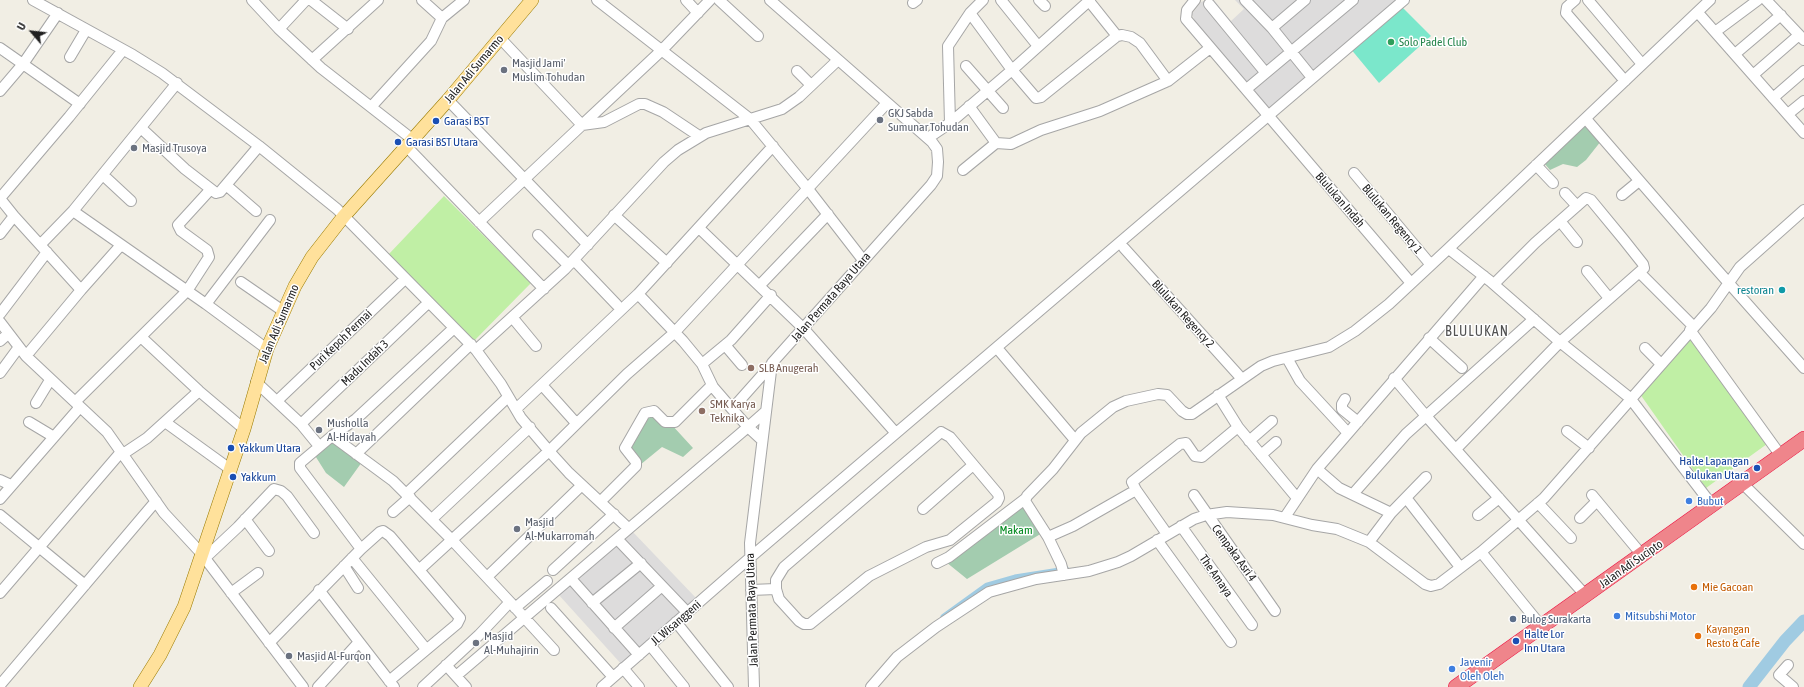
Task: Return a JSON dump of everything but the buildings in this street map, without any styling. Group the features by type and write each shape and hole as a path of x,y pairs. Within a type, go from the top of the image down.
{"highway":[{"name":"Jalan Adi Sucipto","path":"1456,687 1586,596 1804,439"}],"main road":[{"name":"Jalan Adi Sumarmo","path":"140,687 160,656 177,623 203,555 244,428 256,382 267,349 283,311 312,257 344,216 448,100 500,38 526,2"}],"street":[{"path":"33,0 150,64 259,146 344,216 473,347 491,370 516,409 549,451 582,485 628,528"},
{"path":"252,0 279,29 312,60 371,107 409,142 479,222 544,288"},
{"path":"279,29 306,0"},
{"path":"312,0 348,28"},
{"path":"312,60 378,0"},
{"path":"422,0 442,18"},
{"path":"371,107 430,41 442,18 464,0"},
{"path":"597,0 750,119 808,189 863,260"},
{"path":"686,0 698,13"},
{"path":"479,222 662,50 710,0"},
{"path":"719,0 758,36"},
{"name":"Jalan Permata Raya Utara","path":"754,687 753,555 762,440 772,363 923,195 937,176 938,153 935,145 928,138 770,0"},
{"path":"949,124 948,46 970,13 984,0"},
{"path":"1001,0 1038,46"},
{"path":"928,138 949,124 1012,70 1089,0 1117,36"},
{"name":"Blulukan Indah","path":"1195,0 1187,10 1186,19 1411,283"},
{"path":"1245,0 1272,28 1310,75"},
{"path":"1272,28 1304,0"},
{"path":"1249,87 1265,72 1354,0"},
{"name":"Jl. Wisanggeni","path":"602,687 753,555 1404,0"},
{"path":"1575,0 1567,7 1566,12 1625,81"},
{"path":"1588,0 1642,64"},
{"path":"937,563 949,557 1025,499 1053,469 1075,440 1105,413 1126,401 1158,394 1166,394 1182,411 1189,414 1267,363 1329,347 1341,341 1368,322 1448,249 1710,0"},
{"path":"1716,32 1758,0"},
{"path":"1753,75 1802,38 1766,0"},
{"path":"1209,4 1265,72"},
{"path":"0,91 22,64 58,13"},
{"path":"970,13 1033,96 1040,98 1117,36 1128,35 1138,40 1168,81"},
{"path":"1700,15 1804,133"},
{"path":"1735,54 1781,16"},
{"path":"70,57 86,30"},
{"path":"500,38 582,125"},
{"path":"0,48 80,104"},
{"path":"969,106 996,143 1007,145 1017,142 1041,130 1107,109 1168,81 1210,48"},
{"path":"81,290 41,244 14,216 1,199 2,189 80,104 123,50"},
{"path":"356,454 473,347 512,317 571,263 664,162 699,136 782,109 838,60"},
{"path":"966,66 1003,108"},
{"path":"797,71 811,85"},
{"path":"1773,98 1804,71"},
{"path":"41,244 73,211 176,83"},
{"path":"448,100 588,245"},
{"path":"1788,114 1804,101"},
{"path":"419,570 549,451 576,423 674,333 887,103"},
{"path":"582,125 604,122 639,104 645,104 663,112 699,136"},
{"path":"1586,119 1620,156 1639,181 1804,368"},
{"path":"141,128 168,154 210,190 218,193 259,146"},
{"path":"963,170 996,143"},
{"path":"516,409 638,294 773,146"},
{"path":"1536,165 1553,184"},
{"name":"Blulukan Regency 1","path":"1354,174 1430,265"},
{"path":"103,175 131,201"},
{"path":"1622,196 1639,181"},
{"path":"226,185 256,211"},
{"path":"0,499 54,437 78,405 141,337 187,291 210,254 180,229 178,225 210,190"},
{"path":"1565,193 1577,206"},
{"path":"1456,449 1560,342 1644,268 1643,264 1590,200 1585,199 1535,243 1494,284"},
{"path":"872,687 897,657 936,626 989,592 1062,571 1089,571 1118,562 1157,540 1166,532 1206,515 1227,512 1285,517 1312,525 1337,529 1369,542 1428,585 1439,584 1480,552 1538,502 1589,448 1630,398 1711,308 1749,258 1804,210"},
{"path":"73,211 206,304 267,349"},
{"path":"760,285 828,214"},
{"path":"614,215 667,263"},
{"path":"0,234 14,216"},
{"path":"206,304 270,220"},
{"path":"1560,221 1577,242"},
{"path":"699,228 804,328 894,431"},
{"path":"538,235 617,305"},
{"path":"26,356 121,245"},
{"name":"Blulukan Regency 2","path":"1124,248 1242,379"},
{"path":"1448,249 1494,284 1560,342 1630,398 1712,505"},
{"path":"0,314 47,252"},
{"path":"1587,271 1609,298"},
{"path":"1640,272 1692,329 1781,456"},
{"path":"1285,517 1317,469 1394,378 1484,276"},
{"name":"Puri Kepoh Permai","path":"278,400 405,279"},
{"path":"241,282 283,311"},
{"path":"638,294 683,341 702,364 712,385 748,427 762,440"},
{"path":"702,364 725,345 750,320 770,295"},
{"name":"Madu Indah 3","path":"302,424 428,303"},
{"path":"512,317 536,346"},
{"path":"1353,494 1406,434 1534,319"},
{"path":"0,322 26,356 107,432 164,513 203,555 302,687"},
{"path":"362,549 300,468 300,463 319,446 356,419 418,364 454,328"},
{"path":"0,341 8,334"},
{"path":"141,337 199,392 244,428"},
{"path":"1429,338 1462,368"},
{"path":"725,345 742,365"},
{"path":"0,373 19,347"},
{"path":"997,348 1075,440"},
{"path":"1645,348 1661,364"},
{"path":"1287,358 1300,381 1348,433"},
{"path":"732,409 772,363"},
{"path":"1394,378 1586,596"},
{"path":"36,403 50,380"},
{"path":"256,382 278,400 302,424 319,446"},
{"path":"542,385 576,423"},
{"path":"600,502 636,466 636,462 625,448 646,413 654,411 665,422 675,422 712,385"},
{"path":"0,593 122,453 147,438 199,392"},
{"path":"1218,395 1238,428 1297,498"},
{"path":"393,512 408,495 508,397"},
{"path":"1345,400 1342,404 1342,409 1358,422"},
{"path":"456,676 765,412"},
{"path":"1249,441 1272,421"},
{"path":"30,422 54,437"},
{"path":"165,422 230,469"},
{"path":"432,520 530,427"},
{"path":"1166,532 1132,482 1180,444 1186,443 1195,456 1202,457 1238,428"},
{"path":"753,590 770,590 796,619 808,625 869,576 926,547 950,540 999,500 998,494 948,434 943,432 939,433 784,567 770,590"},
{"path":"1567,432 1589,448"},
{"path":"332,436 393,481 408,495 554,650"},
{"path":"1261,455 1276,442"},
{"path":"923,509 973,465"},
{"path":"1317,469 1339,488 1391,513"},
{"path":"1369,542 1391,513 1407,499 1426,477"},
{"path":"0,480 10,486"},
{"path":"1743,484 1804,544"},
{"path":"487,578 582,485"},
{"path":"203,555 245,519 272,490 276,489 287,496 314,532"},
{"path":"1048,537 1073,526 1136,490"},
{"name":"Cempaka Asri 4","path":"1194,496 1206,515 1276,610"},
{"path":"1478,516 1499,498"},
{"path":"1580,518 1595,498 1642,555"},
{"path":"1025,499 1025,502 1048,537 1062,571"},
{"path":"1407,499 1460,567"},
{"path":"1,683 156,501"},
{"path":"1538,502 1571,538"},
{"path":"553,570 614,514"},
{"path":"0,515 85,585"},
{"path":"245,519 269,551"},
{"name":"The Amaya","path":"1181,526 1252,625"},
{"path":"269,643 319,590 380,532 383,531 390,536 460,618 457,624 426,649 392,684 319,590"},
{"path":"1157,540 1231,642"},
{"path":"620,542 684,609"},
{"path":"1480,552 1542,627"},
{"path":"352,558 426,649"},
{"path":"592,603 641,563"},
{"path":"344,566 358,588"},
{"path":"231,593 258,573"},
{"path":"423,687 512,605 547,581"},
{"path":"573,581 639,655"},
{"path":"614,628 662,586"},
{"path":"551,608 613,677"},
{"path":"676,622 728,687"},
{"path":"318,687 359,642"},
{"path":"650,645 684,687"},
{"path":"446,665 466,687"},
{"path":"1788,665 1779,675 1793,687"},
{"path":"623,668 639,687"}],"shaded area":[{"path":"1214,0 1231,21 1244,9 1235,0 1401,0 1269,112 1197,27 1192,14 1201,2"},
{"path":"631,530 697,599 623,666 558,594"}],"green space":[{"name":"Solo Padel Club","path":"1399,4 1431,36 1379,83 1350,48"},
{"path":"1587,124 1601,141 1586,160 1577,167 1563,164 1550,170 1544,163 1584,125"},
{"path":"444,196 531,283 472,343 388,255"},
{"path":"1691,338 1767,444 1706,488 1640,394"},
{"path":"650,412 671,424 693,448 683,457 662,447 640,465 626,446"},
{"path":"331,438 362,462 344,487 326,473 314,454"},
{"name":"Makam","path":"1023,503 1042,533 967,579 946,562"}],"waterway":[{"path":"944,617 987,586 1015,578 1066,570"},
{"path":"1749,687 1785,641 1804,621"}],"place":[{"name":"Solo Padel Club","path":"1391,42"},
{"name":"Masjid Jami' Muslim Tohudan","path":"504,70"},
{"name":"GKJ Sabda Sumunar Tohudan","path":"880,120"},
{"name":"Garasi BST","path":"436,121"},
{"name":"Garasi BST Utara","path":"398,142"},
{"name":"Masjid Trusoya","path":"134,148"},
{"name":"restoran","path":"1782,290"},
{"name":"SLB Anugerah","path":"751,368"},
{"name":"SMK Karya Teknika","path":"702,411"},
{"name":"Musholla Al-Hidayah","path":"319,430"},
{"name":"Yakkum Utara","path":"231,448"},
{"name":"Halte Lapangan Bulukan Utara","path":"1757,468"},
{"name":"Yakkum","path":"233,477"},
{"name":"Bubut","path":"1689,501"},
{"name":"Masjid Al-Mukarromah","path":"517,529"},
{"name":"Mie Gacoan","path":"1694,587"},
{"name":"Mitsubshi Motor","path":"1617,616"},
{"name":"Bulog Surakarta","path":"1513,619"},
{"name":"Kayangan Resto & Cafe","path":"1698,636"},
{"name":"Halte Lor Inn Utara","path":"1516,641"},
{"name":"Masjid Al-Muhajirin","path":"476,643"},
{"name":"Masjid Al-Furqon","path":"289,656"},
{"name":"Javenir Oleh Oleh","path":"1452,669"}],"district":[{"name":"BLULUKAN","path":"1477,332"}]}
